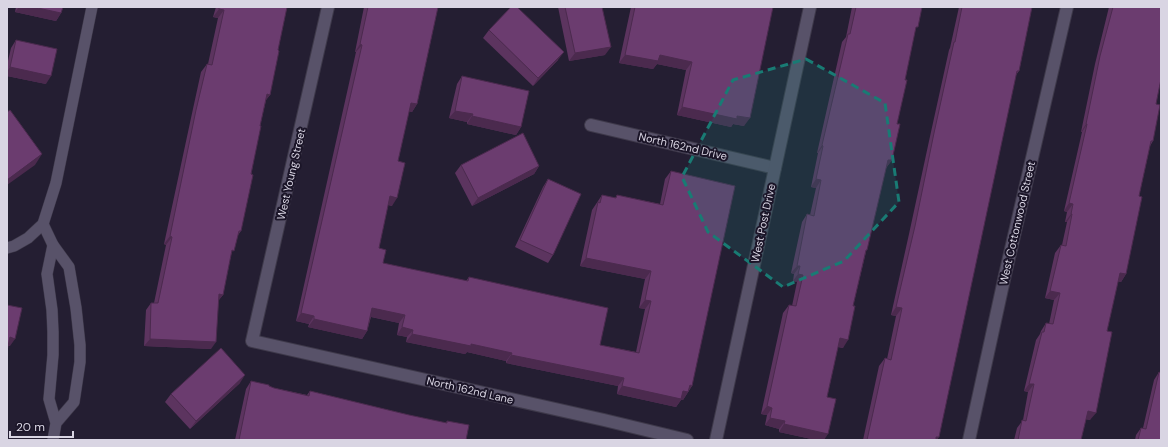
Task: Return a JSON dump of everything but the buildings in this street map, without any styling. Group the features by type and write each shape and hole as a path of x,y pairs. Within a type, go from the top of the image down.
{"street":[{"name":"West Young Street","path":"252,341 328,7"},
{"name":"West Post Drive","path":"716,440 810,7"},
{"name":"West Cottonwood Street","path":"969,440 1067,7"},
{"name":"North 162nd Drive","path":"591,125 775,168"},
{"name":"North 162nd Lane","path":"252,341 597,418 687,440"}],"lane":[{"path":"7,248 14,246 28,238 43,224 56,183 92,7"},
{"path":"43,224 53,245 69,267 76,308 80,345 80,362 74,402 56,423"},
{"path":"53,245 47,274 52,310 53,332 52,374 49,399 56,423 53,440"}],"highlighted area":[{"path":"806,59 885,103 899,202 844,261 783,287 708,232 682,177 733,80"}]}
